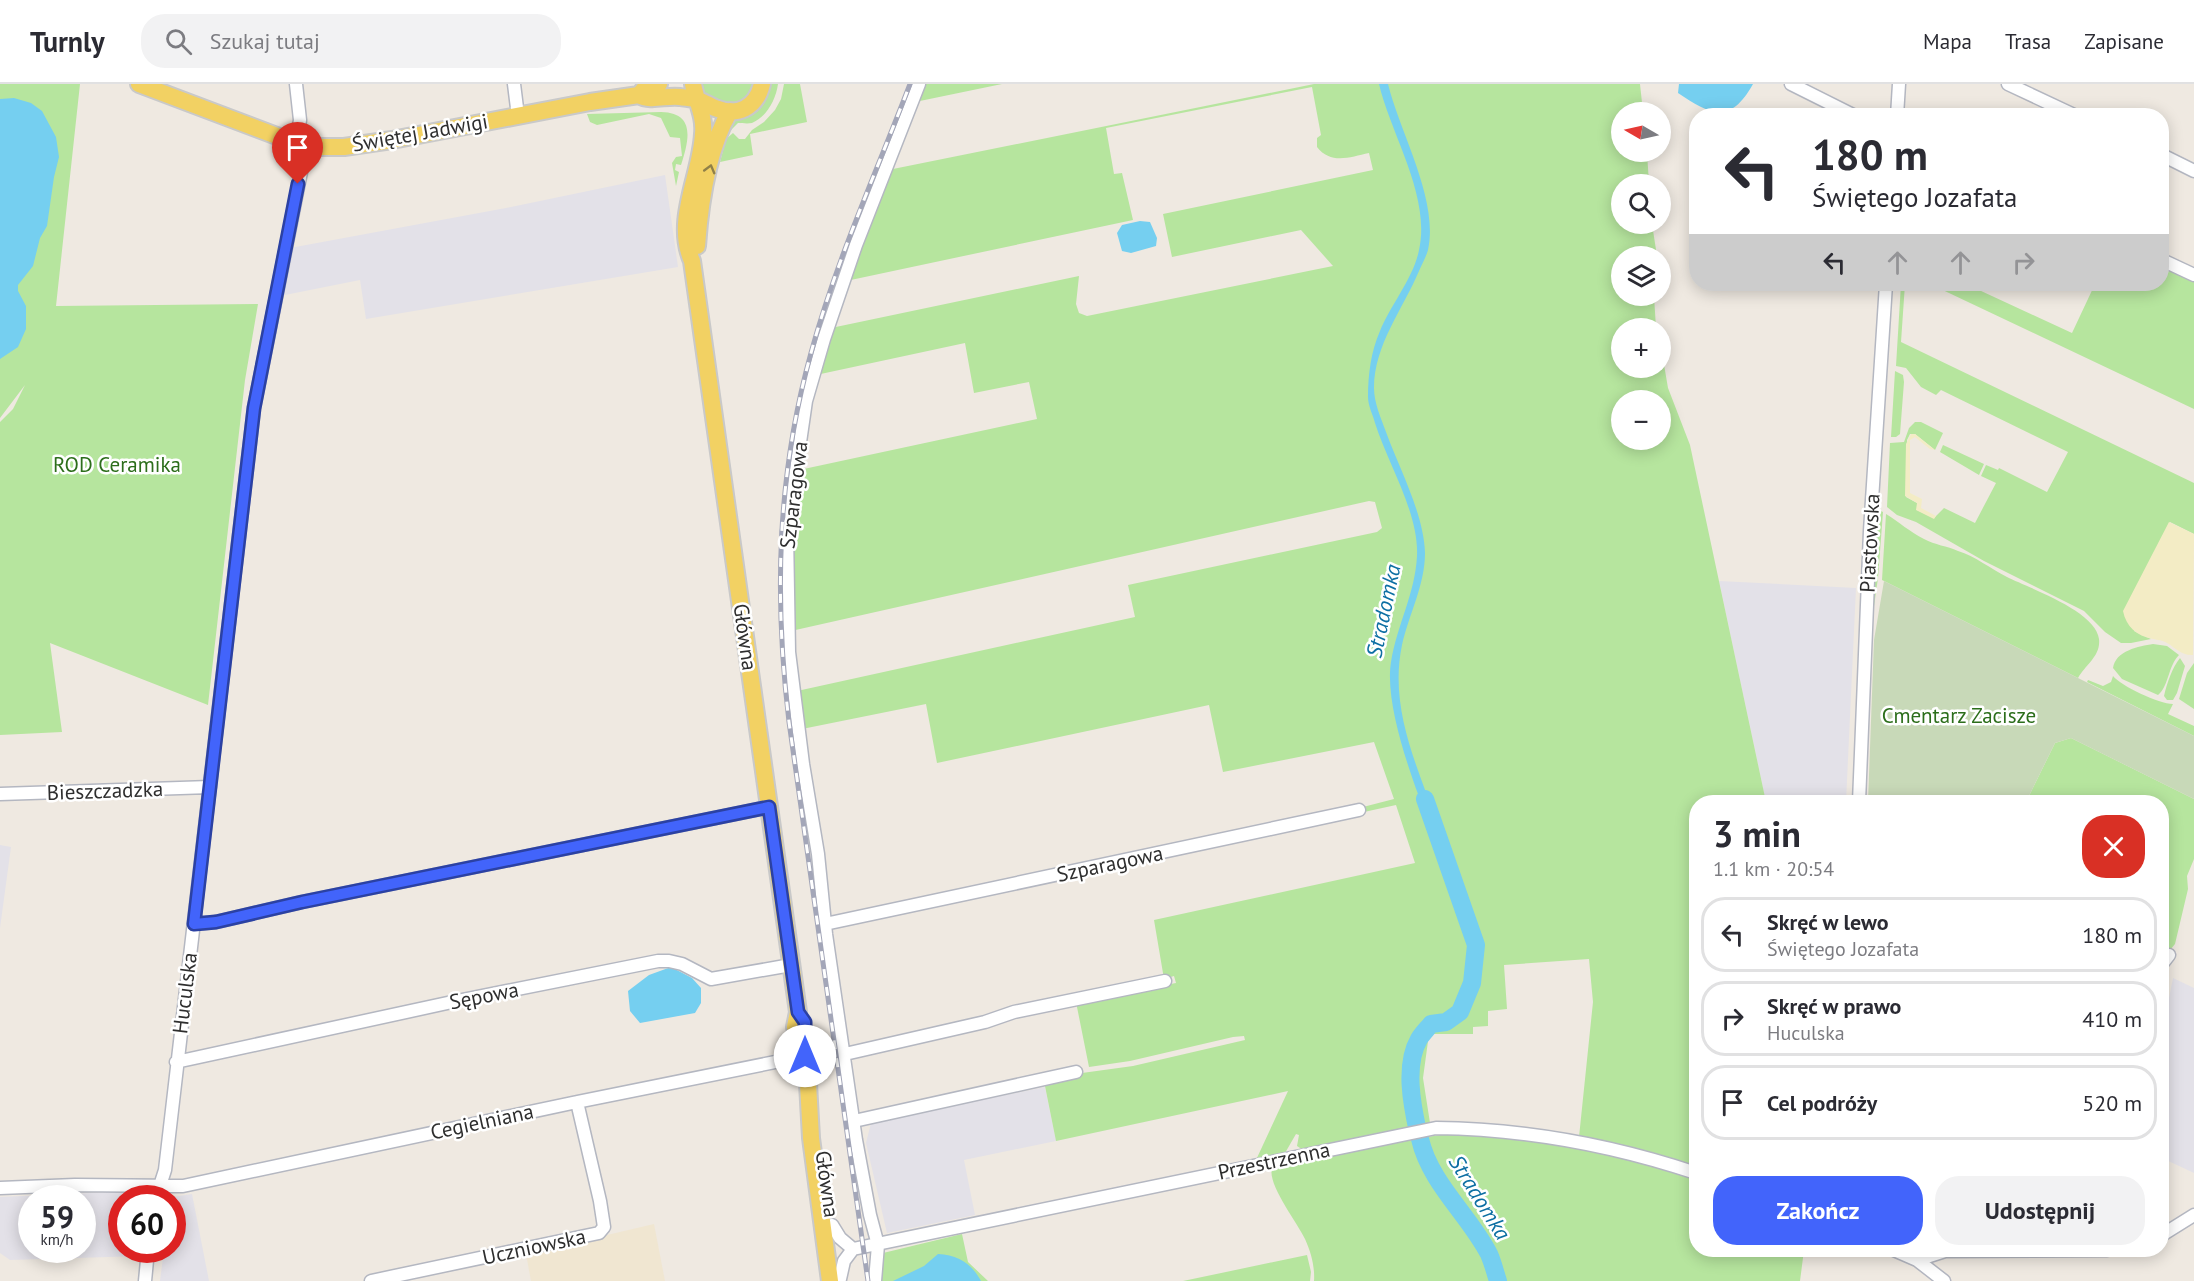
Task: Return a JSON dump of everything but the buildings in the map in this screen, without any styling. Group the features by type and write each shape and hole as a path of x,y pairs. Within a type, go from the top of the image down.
{"main road":[{"name":"Świętej Jadwigi","path":"139,84 301,146 344,147 392,141 639,94 645,88 659,84"},
{"path":"730,111 743,110 750,106 762,84"},
{"name":"Świętej Jadwigi","path":"639,94 646,99 695,92 718,109 730,111"},
{"name":"Główna","path":"695,92 704,130 688,212 687,250 692,261 798,1012 795,1027 805,1056 811,1138 837,1280"},
{"name":"Główna","path":"692,261 697,249 705,187 720,130 730,111"},
{"name":"Główna","path":"809,1088 820,1134 837,1280"}],"street":[{"name":"Huculska","path":"160,1185 165,1170 254,408 301,146 296,84"},
{"path":"514,84 518,116"},
{"name":"Szparagowa","path":"875,1281 878,1245 870,1215 854,1121 789,652 787,561 789,513 806,401 856,245 919,84"},
{"path":"1791,84 1839,108"},
{"path":"1898,108 1899,84"},
{"path":"2008,84 2059,108"},
{"path":"2169,158 2194,171"},
{"path":"2169,263 2194,275"},
{"name":"Piastowska","path":"1859,795 1870,522 1886,291"},
{"name":"Bieszczadzka","path":"0,794 210,787"},
{"path":"194,924 216,922 302,902 769,807"},
{"name":"Szparagowa","path":"825,924 1359,810"},
{"name":"Sępowa","path":"176,1062 420,1009 658,961 682,964 711,979 791,965"},
{"path":"845,1054 985,1023 1014,1012 1165,981"},
{"name":"Cegielniana","path":"186,1186 805,1056"},
{"path":"854,1121 1076,1072"},
{"name":"Uczniowska","path":"371,1281 599,1233 604,1227 600,1201 577,1102"},
{"name":"Przestrzenna","path":"853,1249 1436,1128 1503,1131 1576,1141 1648,1157 1689,1171"},
{"name":"Cegielniana","path":"0,1188 75,1185 108,1188"},
{"path":"2169,1230 2194,1215"},
{"path":"832,1225 840,1238 853,1249 844,1261 837,1280"},
{"path":"1921,1257 1944,1281"},
{"path":"145,1281 147,1263"}],"shaded area":[{"path":"665,175 678,267 366,319 360,280 280,296 290,248 511,207"},
{"path":"1719,581 1856,588 1846,795 1765,795"},
{"path":"0,845 11,847 0,928"},
{"path":"2173,978 2194,988 2194,1173 2169,1161 2169,998"},
{"path":"1045,1087 1056,1141 964,1160 975,1215 887,1233 866,1143 871,1123"},
{"path":"108,1192 108,1257 96,1257 96,1193"},
{"path":"192,1194 209,1281 160,1281 162,1263 186,1263 186,1195"},
{"path":"18,1196 18,1260 10,1260 0,1253 0,1197"},
{"path":"654,1224 665,1281 531,1281 526,1254"}],"green space":[{"name":"ROD Ceramika","path":"0,84 80,84 56,306 258,304 245,380 208,705 50,643 62,732 0,735 0,422 13,409 25,385 0,418"},
{"path":"701,84 755,84 745,100 730,106 706,95"},
{"path":"769,84 778,84 773,101 766,112 752,123 738,123 723,138 733,122 748,115"},
{"path":"784,84 800,84 807,122 750,134 753,155 720,162 726,139 733,133 739,139 745,139 752,130 764,122 781,99"},
{"path":"922,84 1002,84 915,102"},
{"path":"1314,84 1640,84 1642,102 1611,102 1611,162 1648,162 1648,174 1611,174 1611,234 1654,234 1655,246 1611,246 1611,306 1655,306 1655,318 1611,318 1611,378 1666,378 1669,390 1611,390 1611,450 1671,450 1671,396 1690,445 1765,795 1689,795 1689,1166 1652,1153 1579,1137 1593,1002 1589,959 1504,965 1507,1009 1488,1011 1488,1026 1473,1027 1473,1034 1429,1034 1423,1078 1430,1123 1303,1150 1297,1146 1299,1135 1296,1134 1285,1153 1256,1160 1288,1091 1056,1141 1044,1081 1133,1066 1245,1040 1244,1036 1233,1037 1130,1061 1089,1067 1076,1002 1176,983 1174,976 1164,979 1154,920 1415,863 1396,805 1364,812 1363,807 1394,799 1374,742 1223,772 1209,705 937,763 926,704 802,729 797,691 1135,617 1128,585 1377,532 1382,528 1375,502 1369,501 791,631 790,532 799,470 1037,419 1029,382 974,393 965,343 816,375 831,328 1079,276 1076,304 1079,313 1087,316 1333,266 1301,230 1172,257 1163,214 1373,170 1369,153 1348,158 1335,158 1322,153 1317,147 1317,138 1321,135 1312,87 1106,128 1114,174 1122,173 1133,220 846,281 888,170"},
{"path":"661,112 680,117 687,130 681,165 676,164 675,170 679,172 676,186 672,163 676,157 682,156 680,138 670,137 661,118 649,114 597,125 590,122 587,114"},
{"path":"2169,266 2194,278 2194,409 1945,291 1981,291 2072,333 2092,291 2169,291"},
{"path":"1901,291 1905,291 1901,342 2194,483 2194,534 2170,522 2134,631 2151,639 2121,643 2105,632 2084,611 1984,561 1916,522 1897,515 1887,507 1890,443 1904,442 1909,428 1915,422 1921,422 1943,433 1935,450 1915,434 1910,434 1907,440 1906,497 1917,503 1917,510 1934,518 1944,508 1975,523 1996,483 1981,476 1986,465 1998,470 1999,468 2047,492 2068,452 1941,390 1936,395 1921,387 1906,368 1896,366"},
{"path":"1895,371 1903,375 1904,382 1900,434 1891,437"},
{"path":"1943,445 1984,464 1979,475 1940,452"},
{"path":"1877,511 1883,512 1872,620"},
{"path":"1886,514 1924,539 1971,556 2007,577 2060,602 2086,619 2095,629 2099,645 2095,655 2078,678 1882,580"},
{"name":"Cmentarz Zacisze","path":"1884,581 2194,736 2194,799 2071,738 2055,743 2029,795 1868,795 1874,640"},
{"path":"2153,644 2167,646 2179,655 2158,695 2122,679 2113,668 2118,657 2123,653"},
{"path":"2180,658 2185,666 2177,693 2173,700 2167,700 2164,696 2167,686"},
{"path":"2194,663 2194,709 2179,699 2187,673"},
{"path":"2113,676 2141,694 2173,704 2168,714 2194,726 2194,736 2087,682 2088,680 2103,686 2111,682"},
{"path":"2071,738 2194,799 2194,859 2187,876 2188,889 2175,944 2169,951 2169,795 2029,795 2055,743"},
{"path":"1447,1134 1479,1135 1573,1147 1666,1169 1689,1177 1689,1257 1803,1257 1800,1281 1314,1281 1309,1249 1278,1193 1272,1168 1380,1144"},
{"path":"962,1234 968,1262 988,1281 878,1281 883,1253"},
{"path":"1307,1255 1311,1272 1310,1281 1183,1281"}],"sand":[{"path":"1911,434 1915,434 1935,450 1930,449 1915,437 1910,440 1910,493 1922,499 1921,508 1936,516 1934,519 1916,510 1917,503 1905,496 1906,444"},
{"path":"2169,522 2194,534 2193,655 2179,651 2160,640 2147,638 2137,633 2129,626 2123,611"}],"water":[{"path":"1379,84 1388,84 1417,167 1428,210 1430,231 1426,255 1384,342 1375,372 1374,388 1378,410 1416,507 1424,538 1424,565 1420,588 1402,645 1399,690 1402,713 1413,756 1436,820 1429,823 1401,743 1390,680 1394,648 1416,570 1416,540 1408,506 1381,439 1368,397 1369,372 1374,347 1384,321 1412,271 1419,250 1420,208 1415,187"},
{"path":"1679,84 1753,84 1745,97 1733,108 1702,108 1678,93"},
{"path":"14,98 31,103 42,111 56,137 59,157 47,226 40,238 33,266 18,285 18,291 26,306 26,329 18,347 0,359 0,99"},
{"path":"1140,221 1150,222 1157,238 1156,246 1131,253 1122,251 1117,233 1122,225"},
{"path":"671,967 692,978 701,988 701,1003 695,1013 640,1023 630,1011 628,991 649,975"},
{"path":"938,1254 952,1256 964,1262 981,1281 893,1281 924,1266"}],"waterway":[{"name":"Stradomka","path":"1418,1132 1411,1085 1414,1049 1431,1024 1446,1022 1460,1012 1472,983 1476,945 1425,799"},
{"name":"Stradomka","path":"1420,1139 1432,1170 1489,1254 1498,1281"}],"railway":[{"path":"868,1281 789,722 781,629 780,582 785,490 791,445 811,353 844,251 910,84"}],"route":[{"path":"298,184 254,408 194,924 216,922 302,902 769,807 798,1012 805,1022 805,1056"}]}
